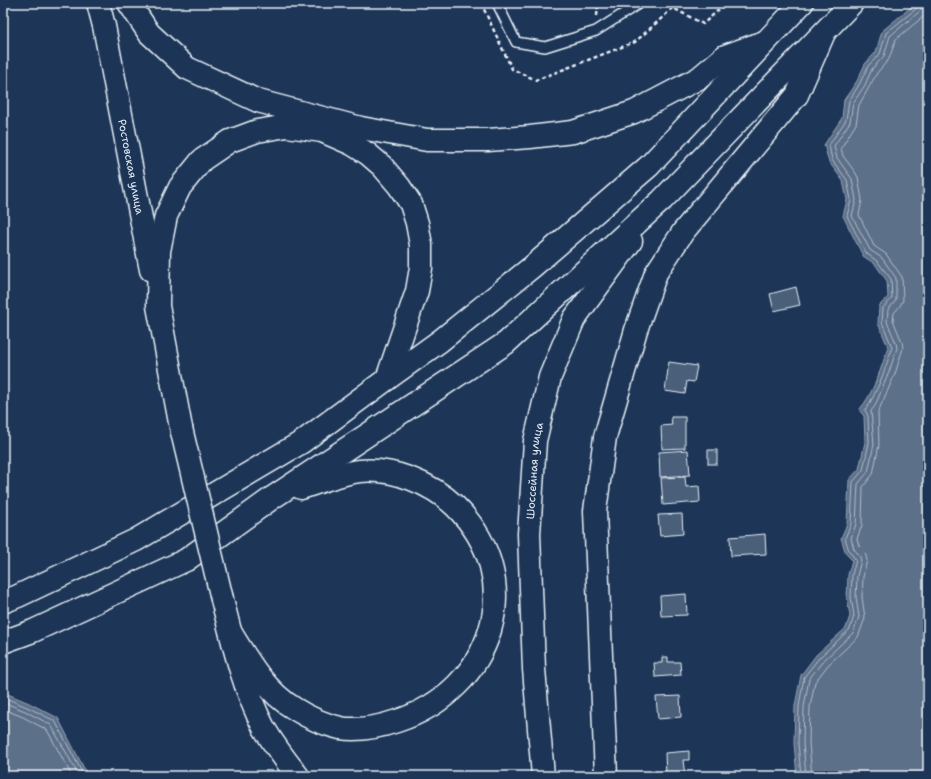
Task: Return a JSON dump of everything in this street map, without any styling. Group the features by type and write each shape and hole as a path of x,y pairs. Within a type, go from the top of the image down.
{"main road":[{"path":"98,3 104,26"},
{"path":"104,3 104,26"},
{"path":"129,3 149,33 187,68 258,101 361,128 427,140 488,140 573,132 634,112 699,78 725,56 767,41"},
{"path":"11,599 136,540 302,442 386,379 440,341 532,267 649,166 802,3"},
{"path":"3,642 33,631 186,560 272,498 506,343 662,200 852,3"},
{"name":"Ростовская улица","path":"104,26 158,306"},
{"path":"606,776 595,511 605,437 636,330 656,273 683,232 797,95 824,33"},
{"path":"298,776 282,756 265,729 252,702 243,676 222,599 181,428 158,306 159,251 166,216 180,187 202,160 230,141 257,131 287,126 322,131 352,144 368,154 382,166 399,186 410,204 417,223 421,245 421,268 417,291 386,379"},
{"name":"Шоссейная улица","path":"543,776 534,670 529,534 535,441 550,377 574,319 662,200"},
{"path":"231,633 252,667 270,689 293,709 317,722 341,728 363,729 408,718 446,695 463,678 476,661 486,642 493,622 496,602 495,582 489,558 480,537 466,517 449,501 428,486 404,476 378,471 360,471 338,476 272,498"}],"lane":[{"path":"496,3 516,42 545,47 596,31 640,3"}],"water":[{"path":"916,3 928,3 928,776 797,776 794,743 795,706 801,675 816,655 846,628 850,616 847,598 848,575 852,560 846,554 841,538 847,524 849,480 859,469 865,442 864,416 859,410 873,388 888,347 878,323 879,306 888,297 887,281 875,264 863,256 843,216 847,200 843,181 829,162 824,145 842,118 844,100 857,81 865,64 876,52 882,31"},
{"path":"3,692 58,718 88,776 3,776"}],"building":[{"path":"796,287 800,305 774,311 770,294"},
{"path":"669,362 697,366 694,382 687,381 685,394 665,391"},
{"path":"671,417 685,417 685,448 662,449 661,426 672,425"},
{"path":"688,450 690,475 660,477 659,452"},
{"path":"708,450 717,450 717,464 708,464"},
{"path":"685,477 686,487 699,486 700,502 663,505 661,478"},
{"path":"682,514 683,534 660,536 658,515"},
{"path":"765,534 766,554 731,556 730,537"},
{"path":"686,594 687,615 661,616 660,596"},
{"path":"662,657 668,657 668,662 680,662 681,675 655,677 654,663 662,663"},
{"path":"680,696 681,717 658,719 656,697"},
{"path":"689,751 689,760 683,760 685,776 666,776 665,753"}]}
